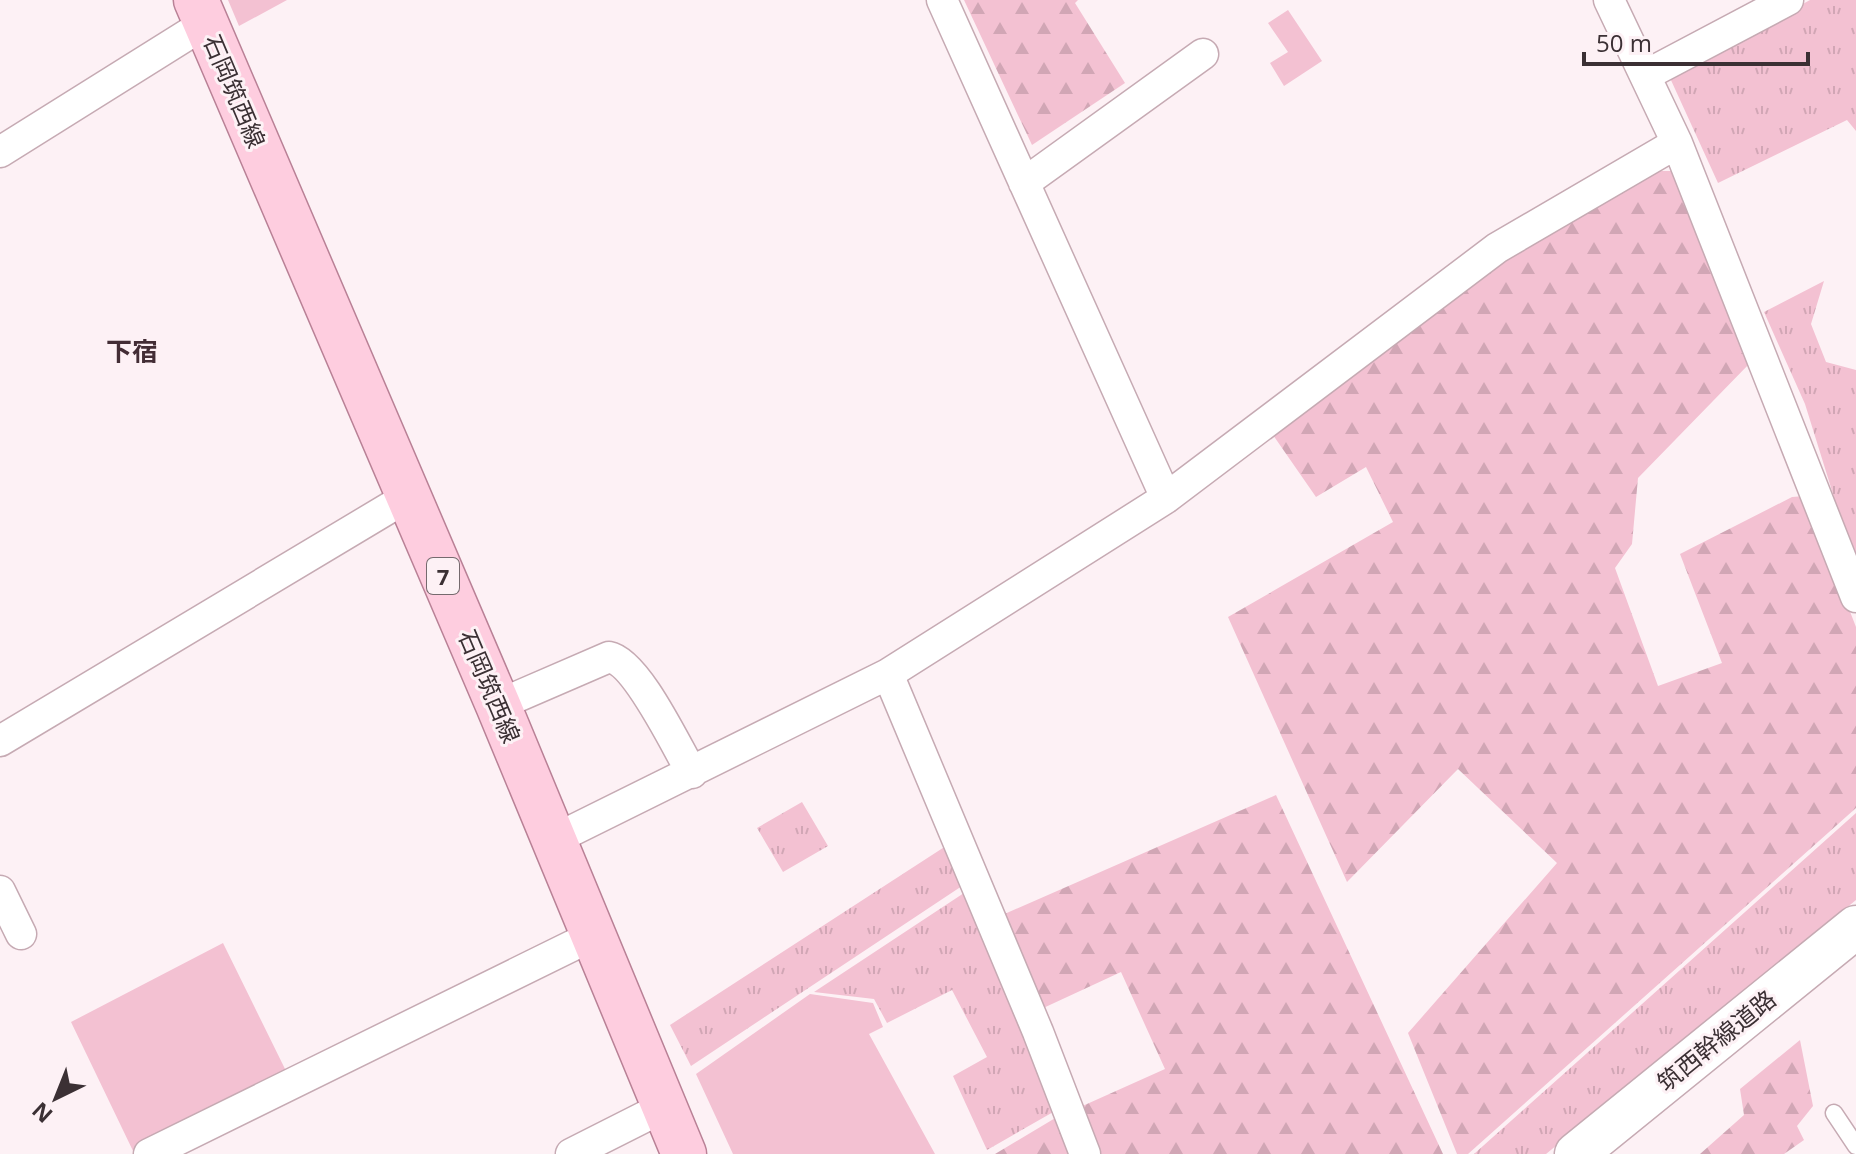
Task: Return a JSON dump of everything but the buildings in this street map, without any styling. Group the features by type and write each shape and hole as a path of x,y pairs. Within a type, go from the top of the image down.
{"main road":[{"name":"石岡筑西線","path":"201,12 498,705 684,1154"}],"street":[{"path":"942,0 1166,498"},
{"path":"1609,0 1677,143 1856,597"},
{"path":"1646,75 1788,0"},
{"path":"0,152 201,12"},
{"path":"1024,183 1203,54"},
{"path":"553,840 888,674 1166,498 1497,248 1677,143"},
{"path":"0,741 409,496"},
{"path":"498,705 609,657 621,659 692,773"},
{"path":"888,674 1085,1154"},
{"path":"0,891 21,934"},
{"name":"筑西幹線道路","path":"1576,1154 1856,927"},
{"path":"149,1154 592,936"},
{"path":"571,1154 664,1107"}],"lane":[{"path":"1834,1113 1856,1146"}],"green space":[{"path":"228,0 287,0 239,26"},
{"path":"964,0 1078,0 1075,3 1125,83 1032,145"},
{"path":"1810,0 1856,0 1856,131 1847,120 1718,183 1670,78"},
{"path":"1288,10 1322,61 1284,86 1270,63 1288,52 1268,23"},
{"path":"1655,171 1673,171 1750,363 1638,478 1632,544 1615,568 1658,686 1722,663 1680,554 1792,497 1805,496 1856,627 1856,808 1468,1154 1457,1154 1408,1033 1557,863 1458,769 1347,882 1228,617 1393,522 1366,467 1316,497 1273,435 1508,255"},
{"path":"1824,281 1811,324 1826,362 1856,370 1856,557 1842,523 1805,404 1764,312"},
{"path":"1276,795 1443,1154 1096,1154 1078,1108 1165,1069 1121,972 1039,1010 1000,916"},
{"path":"802,802 828,846 783,872 757,828"},
{"path":"1856,813 1856,900 1546,1154 1474,1154"},
{"path":"949,844 965,884 691,1066 670,1025"},
{"path":"967,891 1055,1111 987,1150 953,1076 987,1057 952,990 887,1023 874,999 814,992"},
{"path":"223,943 288,1075 134,1153 71,1022"},
{"path":"810,994 873,1003 883,1027 869,1034 935,1154 733,1154 696,1074"},
{"path":"1800,1040 1813,1106 1797,1126 1804,1140 1784,1154 1700,1154 1744,1115 1740,1089"},
{"path":"1062,1114 1077,1154 995,1154"}],"district":[{"name":"下宿","path":"132,351"}]}
